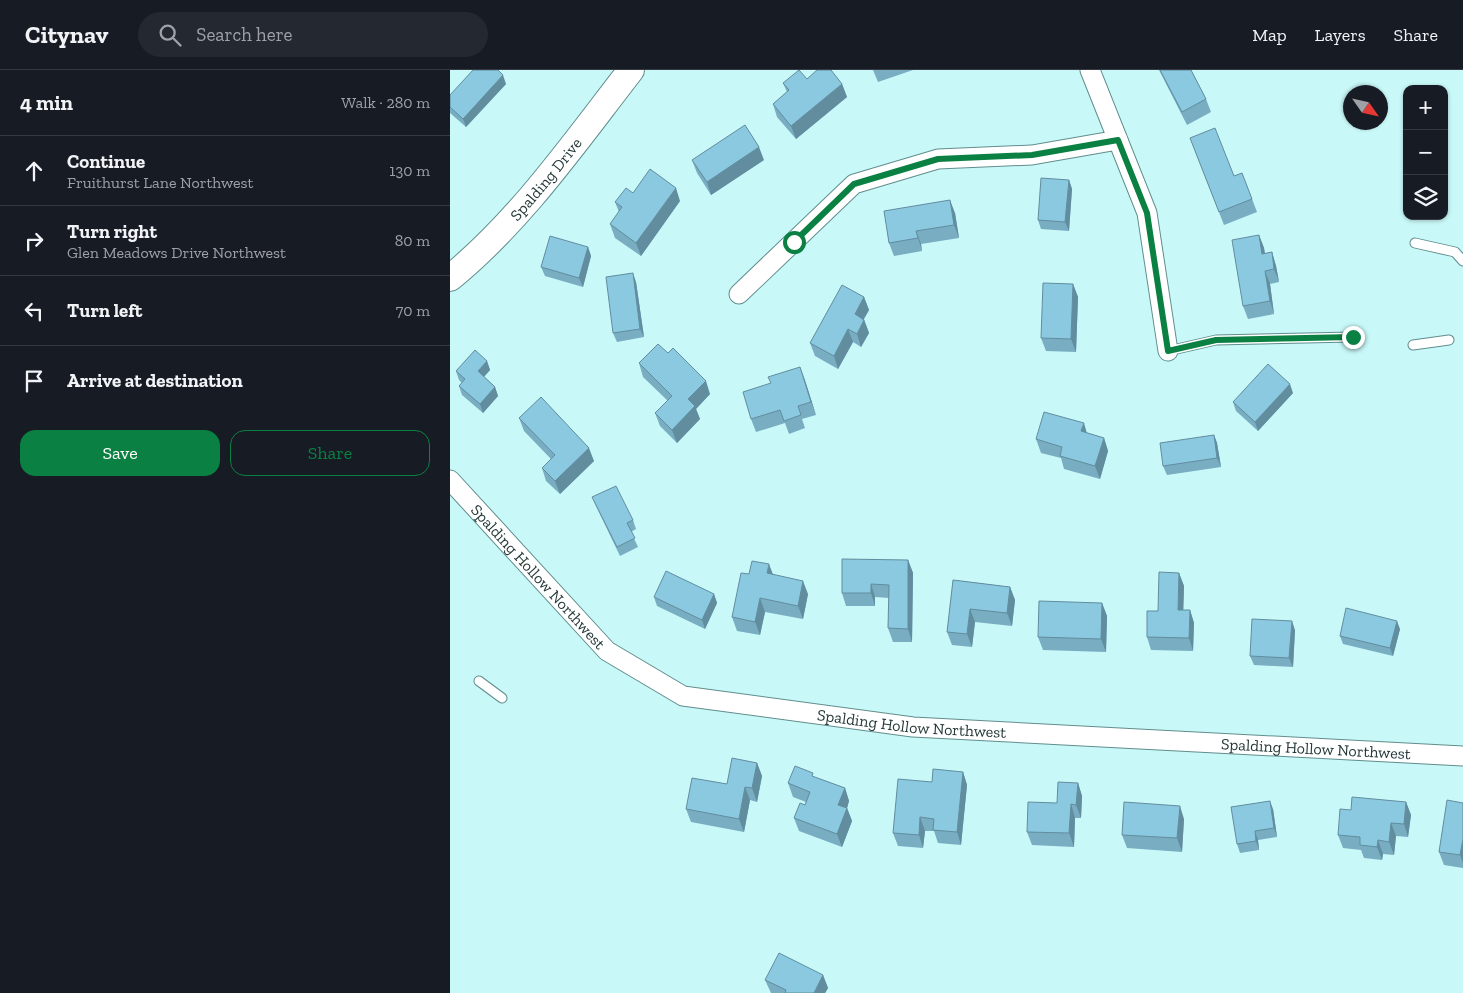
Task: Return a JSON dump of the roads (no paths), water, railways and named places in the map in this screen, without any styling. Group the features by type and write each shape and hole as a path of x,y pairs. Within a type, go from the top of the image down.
{"main road":[{"name":"Spalding Drive","path":"450,278 480,254 549,175 631,70"}],"street":[{"path":"1090,70 1147,213 1168,351"},
{"path":"739,294 854,184 938,159 1032,155 1118,140"},
{"name":"Spalding Hollow Northwest","path":"450,480 607,652 683,696 913,727 1463,756"}],"lane":[{"path":"1415,243 1455,252 1463,261"},
{"path":"1168,351 1216,340 1353,337"},
{"path":"1413,345 1449,340"},
{"path":"479,681 502,698"}]}
